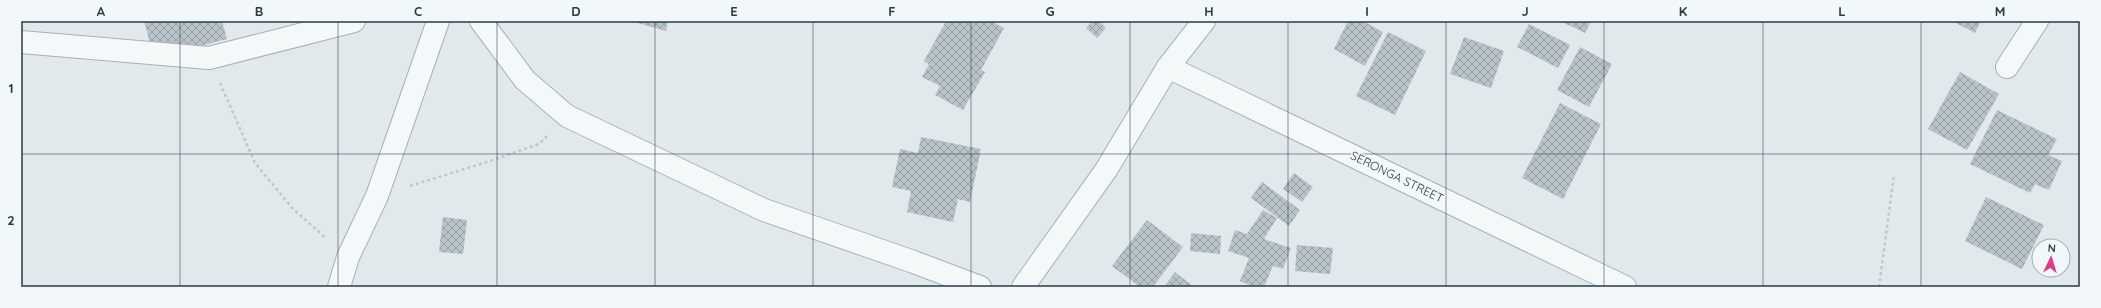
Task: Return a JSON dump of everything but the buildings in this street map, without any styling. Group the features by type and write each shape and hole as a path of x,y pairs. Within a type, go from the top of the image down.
{"street":[{"path":"21,42 209,58 354,21"},
{"path":"339,287 348,257 377,196 438,21"},
{"path":"481,21 525,80 567,116 764,210 911,261 980,287"},
{"path":"1023,287 1106,170 1168,67 1204,21"},
{"path":"2007,67 2037,21"},
{"name":"SERONGA STREET","path":"1168,67 1625,287"}],"path":[{"path":"209,58 255,162 293,209 348,257"},
{"path":"377,196 488,162 539,144 567,116"},
{"path":"1879,287 1894,175"}]}
